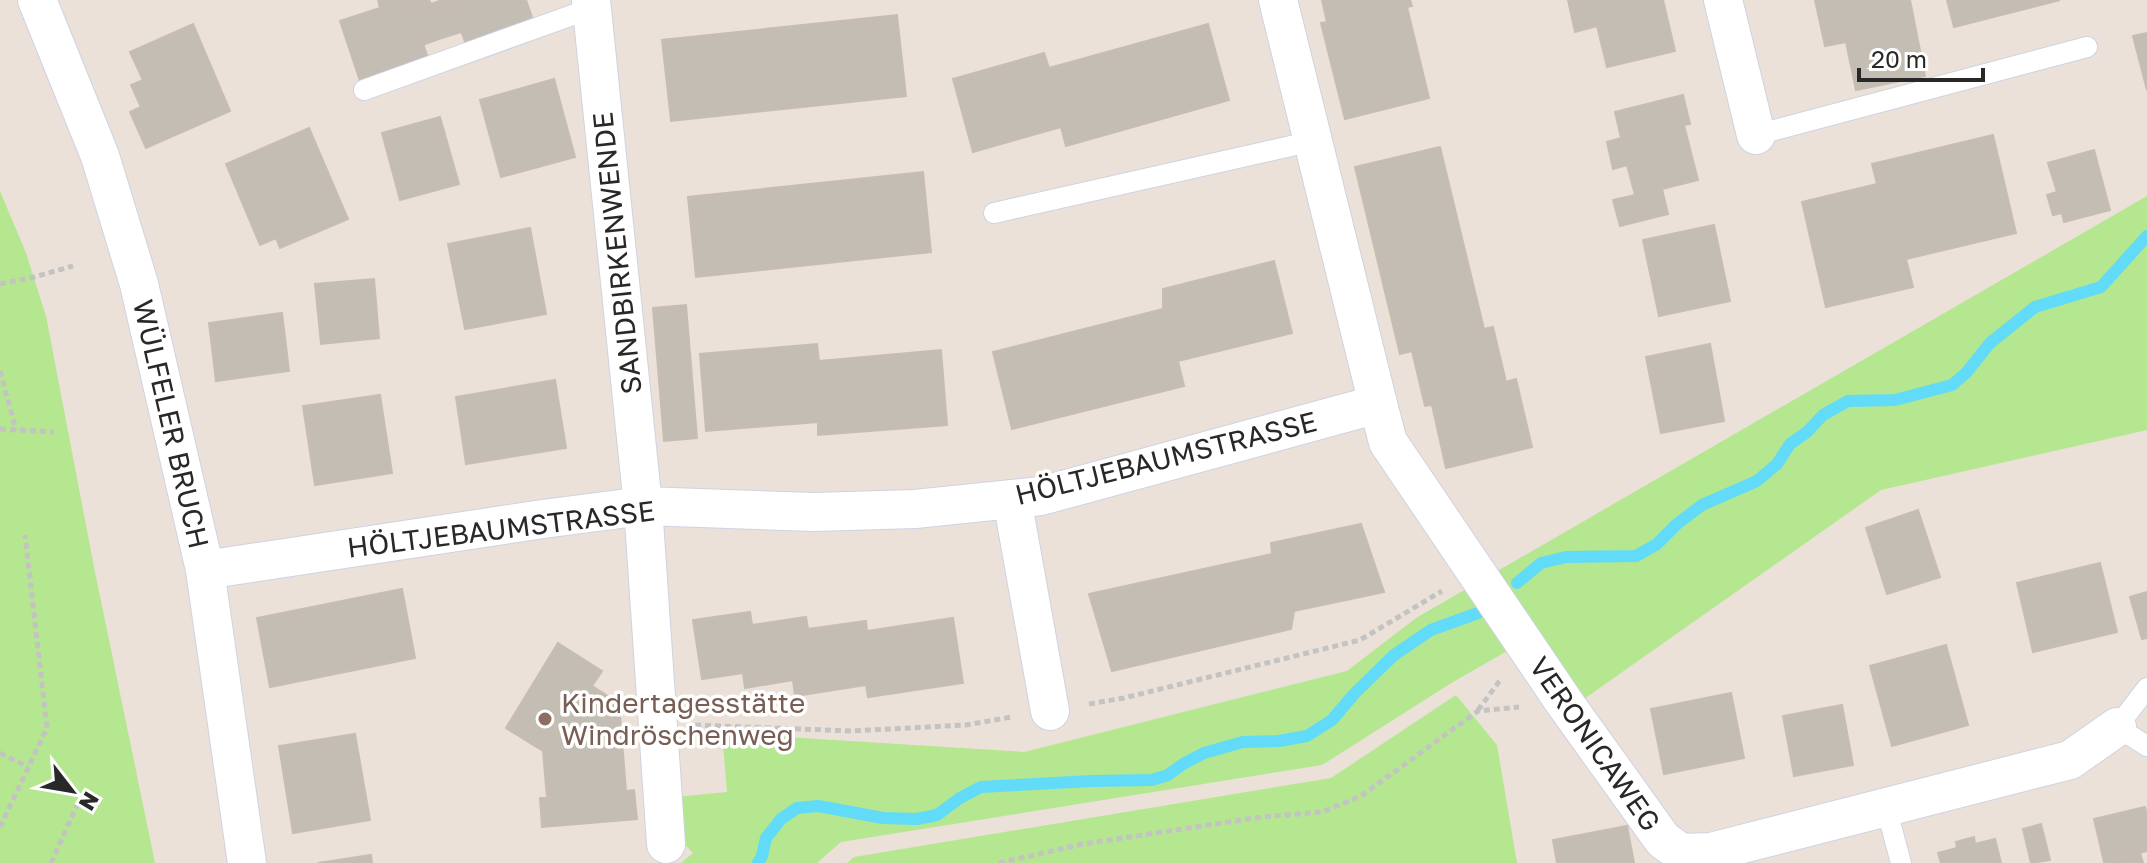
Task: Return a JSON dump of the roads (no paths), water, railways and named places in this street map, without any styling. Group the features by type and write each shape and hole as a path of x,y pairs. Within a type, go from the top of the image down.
{"street":[{"name":"WÜLFELER BRUCH","path":"37,0 100,156 139,284 205,570 247,863"},
{"path":"1278,0 1378,404"},
{"path":"1723,0 1756,135"},
{"name":"SANDBIRKENWENDE","path":"592,4 643,506 666,844"},
{"name":"HÖLTJEBAUMSTRASSE","path":"205,570 643,506 814,512 915,509 1041,496 1378,404"},
{"name":"VERONICAWEG","path":"1378,404 1388,442 1564,702 1663,840 1682,858 2070,760 2132,737"},
{"path":"1012,499 1050,711"}],"lane":[{"path":"364,90 592,4"},
{"path":"1756,135 2087,47"},
{"path":"994,213 1313,141"},
{"path":"2132,737 2147,688"},
{"path":"1886,807 1901,863"}],"waterway":[{"path":"1517,583 1541,563 1566,557 1636,556 1657,544 1702,505 1757,481 1777,464 1790,444 1823,415 1848,401 1895,400 1952,385 1990,343 2035,307 2101,287 2147,236"},
{"path":"758,863 766,838 781,819 797,808 818,806 883,818 917,819 937,815 981,787 1152,780 1168,775 1204,753 1243,742 1307,736 1332,720 1394,655 1431,630 1478,613"}],"place":[{"name":"Kindertagesstätte Windröschenweg","path":"545,719"}]}
